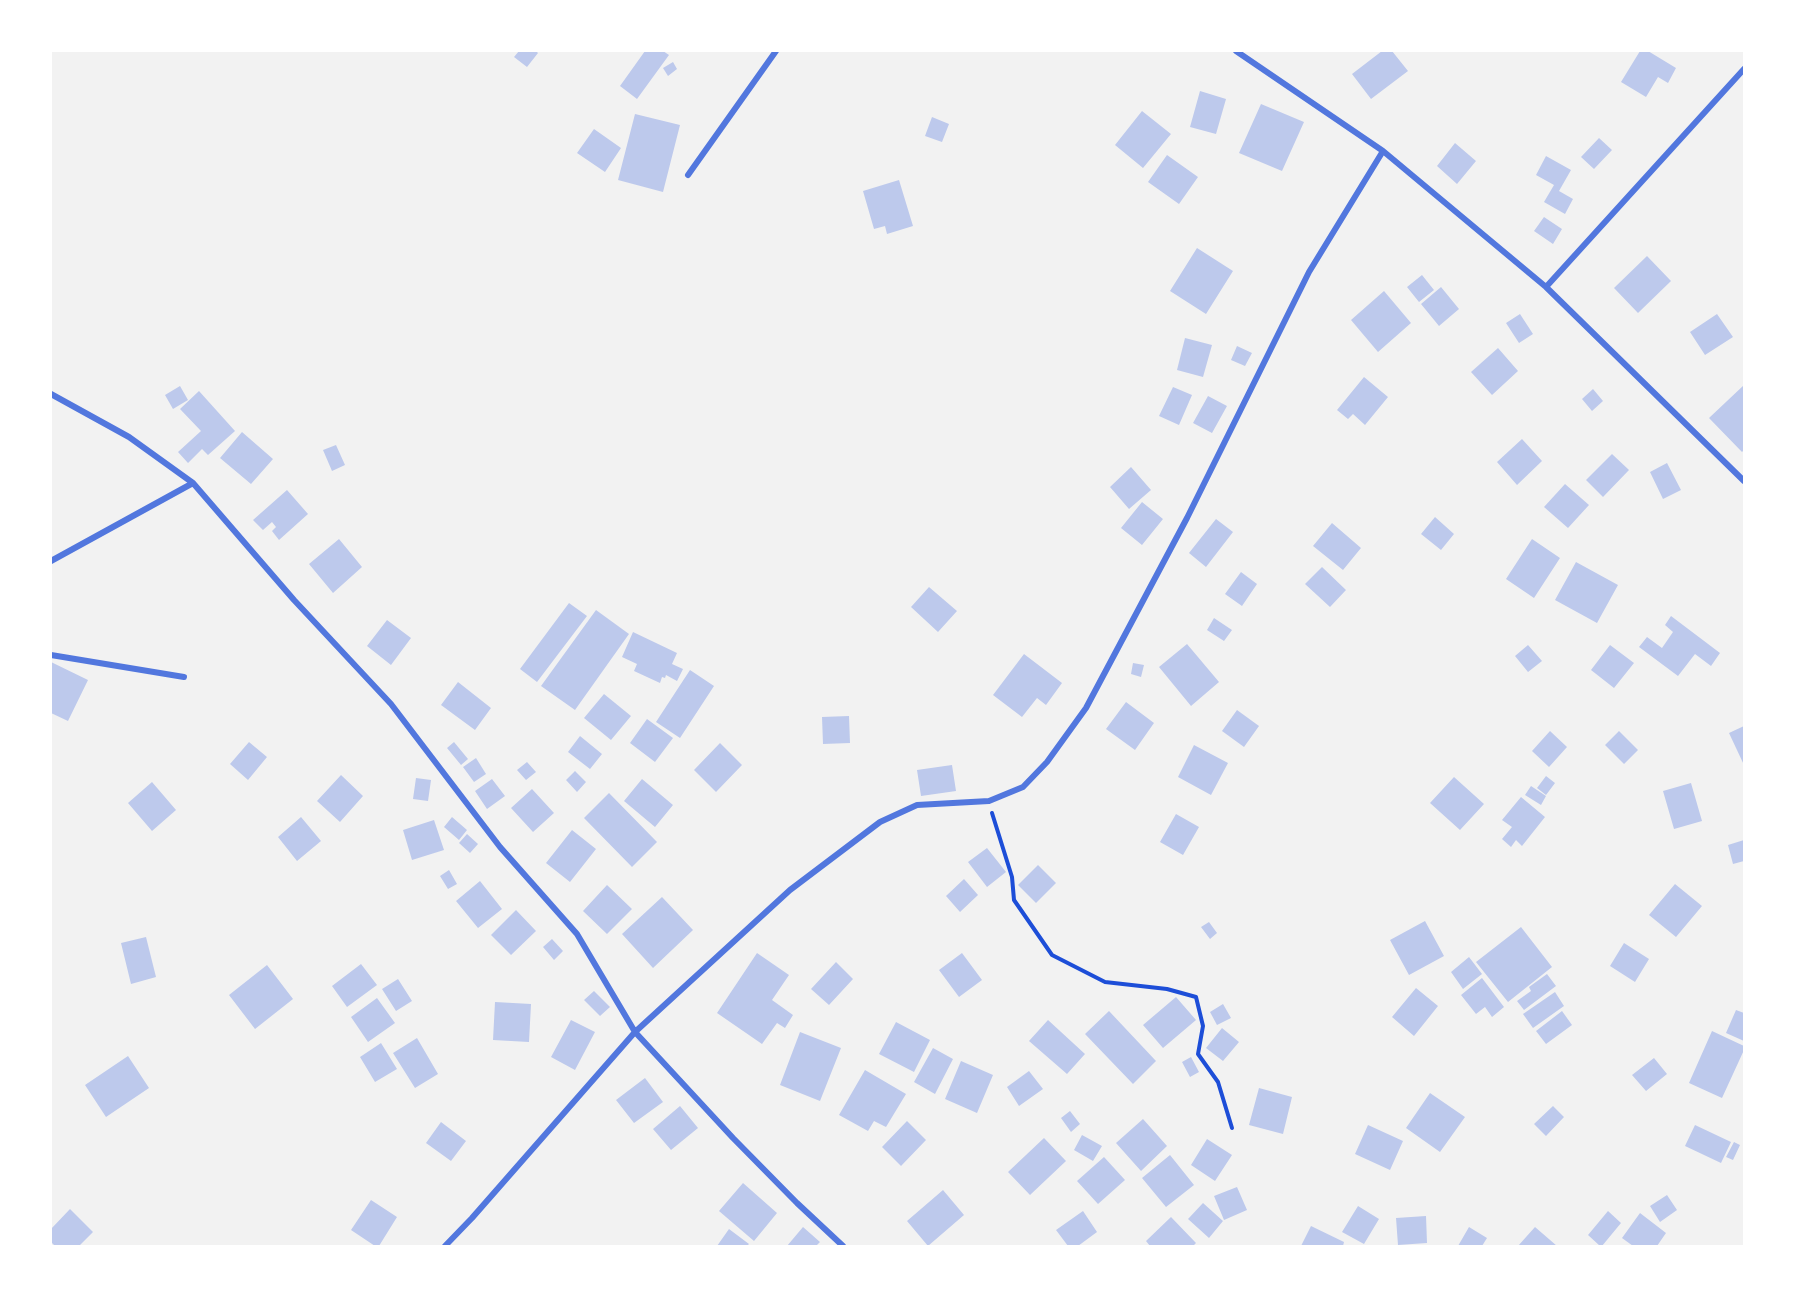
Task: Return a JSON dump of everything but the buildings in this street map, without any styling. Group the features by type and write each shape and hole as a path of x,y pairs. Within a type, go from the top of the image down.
{"street":[{"path":"688,175 776,51"},
{"path":"1236,51 1383,151 1546,287 1744,481"},
{"path":"1546,287 1744,69"},
{"path":"445,1246 635,1032 790,890 880,822 917,805 989,801 1023,787 1047,762 1086,708 1187,518 1309,272 1383,151"},
{"path":"51,394 129,437 193,483 294,600 391,704 500,847 577,934 635,1032 733,1138 843,1246"},
{"path":"51,561 193,483"},
{"path":"51,655 184,677"}],"path":[{"path":"989,801 1012,877 1014,900 1052,955 1105,982 1167,989 1196,996 1203,1026 1198,1054 1218,1082 1232,1128"}]}
